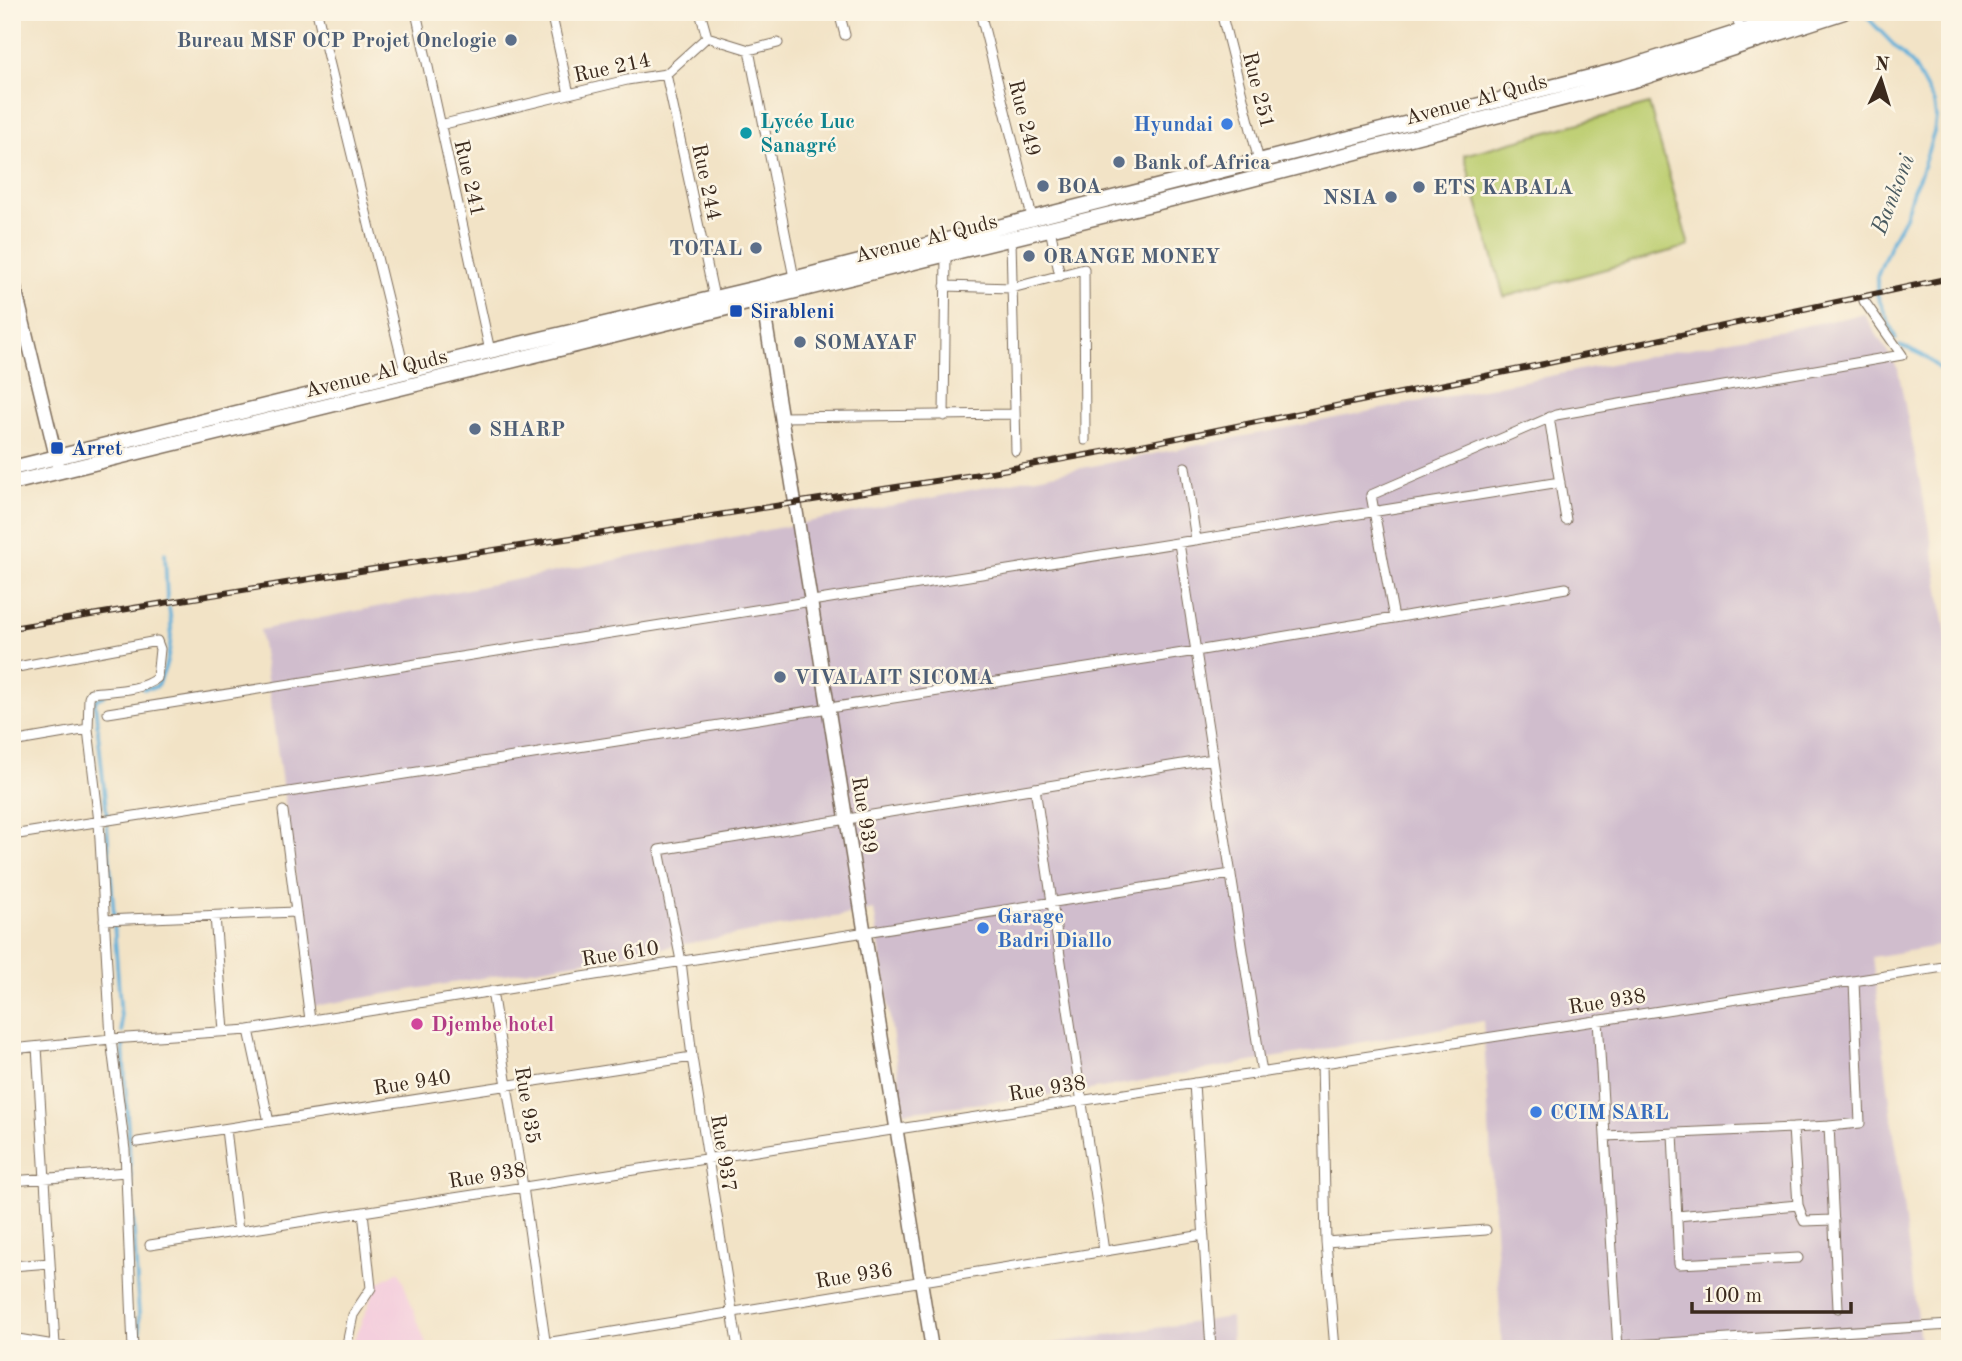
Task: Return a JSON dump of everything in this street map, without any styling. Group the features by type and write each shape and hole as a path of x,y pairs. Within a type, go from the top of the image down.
{"main road":[{"name":"Avenue Al Quds","path":"12,483 762,293 1011,239 1040,227 1259,161 1626,68 1802,12"},
{"name":"Avenue Al Quds","path":"12,468 714,297 762,293 794,278 1040,227 1263,176 1638,79 1844,12"},
{"path":"12,275 59,472"},
{"name":"Rue 939","path":"762,293 932,1349"}],"street":[{"path":"317,12 405,372"},
{"name":"Rue 241","path":"416,12 491,351"},
{"path":"551,12 569,94"},
{"path":"700,12 707,37 749,50 778,43"},
{"path":"839,12 845,35"},
{"name":"Rue 249","path":"980,12 1040,227 1060,275"},
{"name":"Rue 251","path":"1221,12 1263,176"},
{"path":"1735,12 1741,31"},
{"name":"Rue 214","path":"440,125 627,80 666,74 707,37"},
{"path":"749,50 794,278"},
{"name":"Rue 244","path":"666,74 714,297"},
{"path":"1011,239 1016,452"},
{"path":"944,416 946,255"},
{"path":"945,286 1012,288 1084,269 1085,440"},
{"path":"1394,618 1371,495 1556,415 1902,355 1864,300"},
{"path":"783,417 1015,414"},
{"path":"1549,418 1566,520"},
{"path":"1185,467 1196,540"},
{"path":"108,713 1560,482"},
{"path":"1179,543 1262,1073"},
{"path":"1947,566 1950,583"},
{"path":"12,835 1196,651 1566,587"},
{"path":"12,668 157,642 160,649 157,678 149,684 91,693 88,729 99,822 111,1039 126,1172 133,1349"},
{"path":"12,742 88,729"},
{"path":"846,819 1213,760"},
{"path":"1035,789 1104,1251"},
{"path":"283,811 310,1020"},
{"name":"Rue 937","path":"737,1349 692,1057 681,961 659,850 846,819"},
{"name":"Rue 610","path":"12,1049 249,1030 1231,874"},
{"path":"104,920 296,912"},
{"path":"215,916 224,1031"},
{"name":"Rue 938","path":"150,1245 1950,966"},
{"path":"1605,1136 1860,1123 1854,981"},
{"name":"Rue 935","path":"492,991 546,1346"},
{"path":"1598,1020 1618,1348 1950,1325"},
{"path":"249,1030 269,1122"},
{"path":"37,1047 55,1345"},
{"name":"Rue 940","path":"138,1142 692,1057"},
{"path":"1322,1063 1326,1241 1335,1349"},
{"path":"1194,1083 1211,1349"},
{"path":"1829,1126 1838,1308"},
{"path":"1793,1128 1798,1205 1804,1220 1833,1220"},
{"path":"226,1129 238,1231"},
{"path":"1673,1133 1679,1264 1798,1258"},
{"path":"12,1181 126,1172"},
{"path":"1677,1216 1798,1205"},
{"path":"346,1349 353,1315 371,1288 363,1212"},
{"path":"1326,1241 1486,1230"},
{"name":"Rue 936","path":"509,1349 546,1346 731,1312 1203,1235"},
{"path":"12,1266 50,1263"},
{"path":"12,1338 71,1348"}],"shaded area":[{"path":"1864,314 1898,369 1932,544 1950,661 1950,944 1872,957 1921,1349 1502,1349 1483,1021 1084,1091 904,1112 874,910 314,1006 260,630"},
{"path":"399,1271 428,1349 354,1349 353,1342 378,1283"},
{"path":"1231,1317 1232,1349 1013,1349"}],"green space":[{"path":"1649,104 1689,246 1504,297 1464,155"}],"waterway":[{"name":"Bankoni","path":"1862,12 1914,66 1934,103 1936,117 1934,132 1905,217 1891,242 1877,277 1877,295 1896,339"},
{"name":"Bankoni","path":"1900,346 1928,359 1950,381"},
{"path":"165,553 167,600"},
{"path":"143,689 156,687 165,669 171,638 169,608"},
{"path":"104,696 95,703 107,817"},
{"path":"107,826 114,915"},
{"path":"114,923 122,1032"},
{"path":"123,1044 141,1349"}],"railway":[{"path":"12,628 986,473 1147,444 1950,278"}],"place":[{"name":"Bureau MSF OCP Projet Onclogie","path":"511,40"},
{"name":"Hyundai","path":"1227,124"},
{"name":"Lycée Luc Sanagré","path":"746,133"},
{"name":"Bank of Africa","path":"1119,162"},
{"name":"BOA","path":"1043,186"},
{"name":"ETS KABALA","path":"1419,187"},
{"name":"NSIA","path":"1391,197"},
{"name":"TOTAL","path":"756,248"},
{"name":"ORANGE MONEY","path":"1029,256"},
{"name":"Sirableni","path":"736,311"},
{"name":"SOMAYAF","path":"800,342"},
{"name":"SHARP","path":"475,429"},
{"name":"Arret","path":"57,448"},
{"name":"VIVALAIT SICOMA","path":"780,677"},
{"name":"Garage Badri Diallo","path":"983,928"},
{"name":"Djembe hotel","path":"417,1024"},
{"name":"CCIM SARL","path":"1536,1112"}]}
